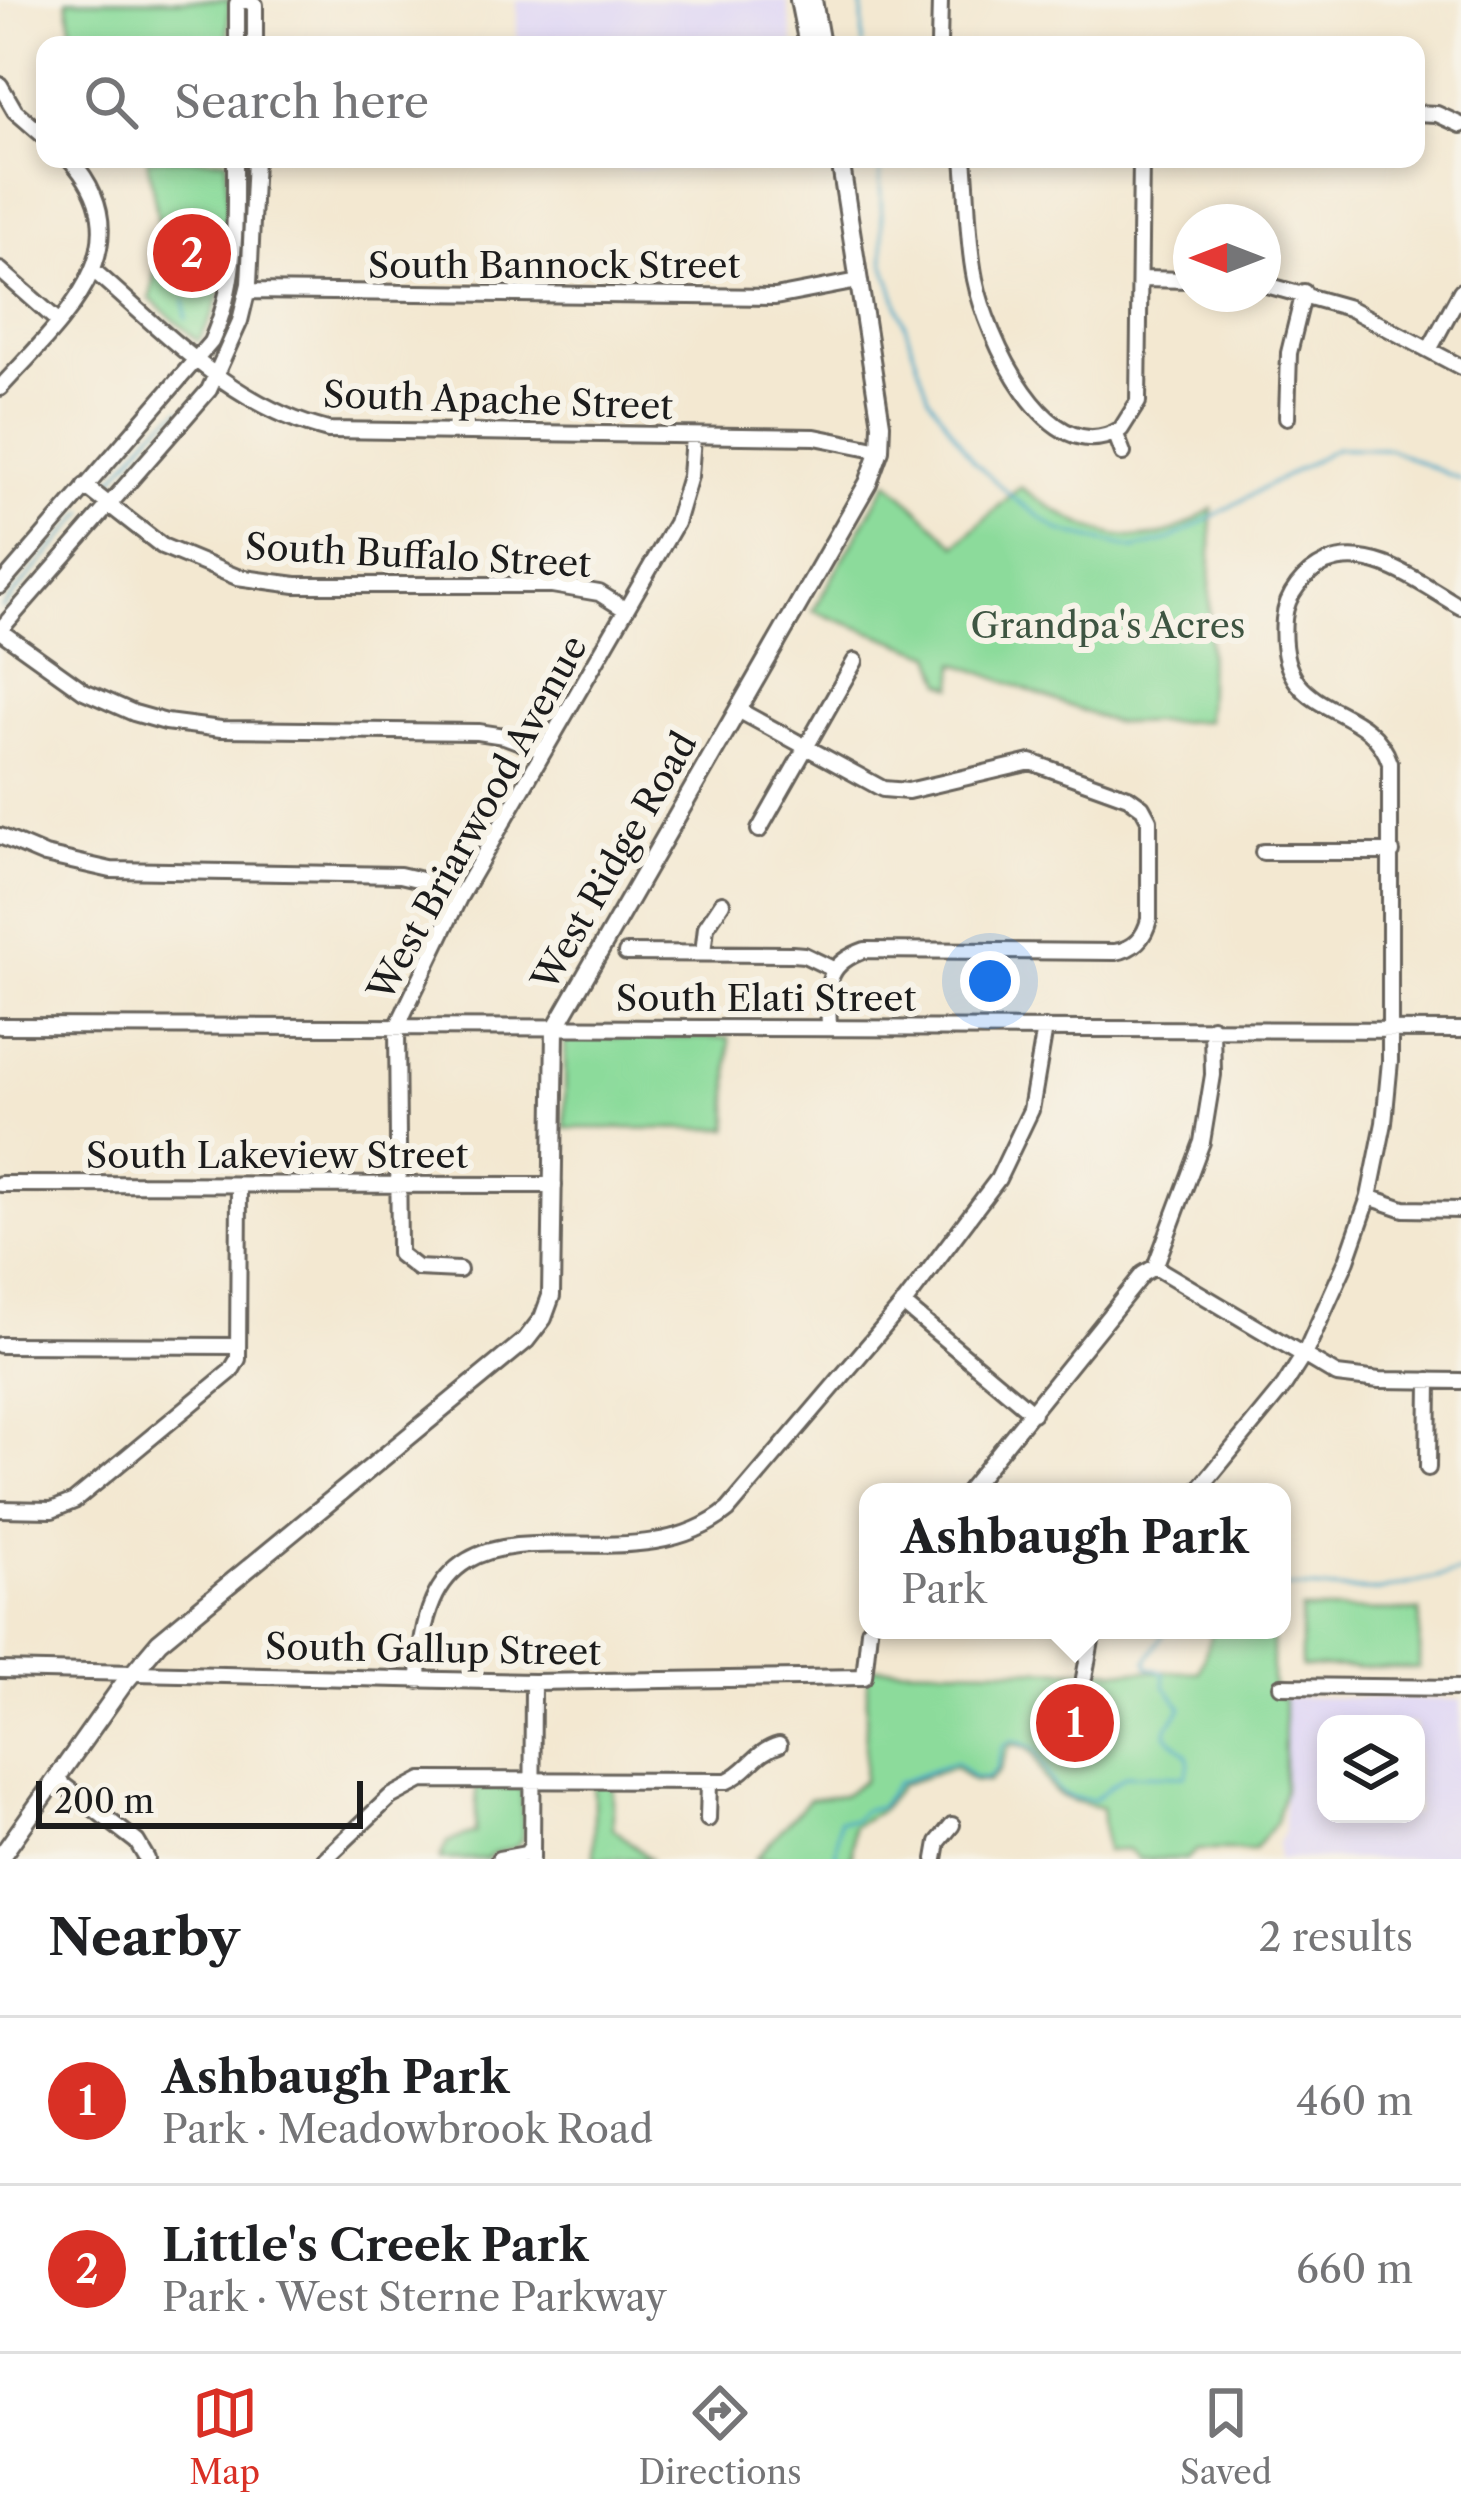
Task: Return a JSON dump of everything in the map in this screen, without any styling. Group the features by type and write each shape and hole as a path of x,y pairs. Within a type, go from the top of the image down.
{"street":[{"path":"237,36 237,4 246,0 255,5 255,36"},
{"path":"799,0 806,36"},
{"path":"813,0 819,36"},
{"path":"939,36 940,0"},
{"path":"0,85 15,110 36,129"},
{"path":"1425,113 1437,113 1461,125"},
{"path":"0,388 79,299 93,270 100,221 89,186 76,168"},
{"path":"0,586 198,361 223,316 233,275 235,168"},
{"path":"255,168 248,291 209,390 0,630 84,691 166,722 221,729 478,732 544,751"},
{"name":"West Ridge Road","path":"0,1858 159,1642 526,1340 543,1318 551,1296 555,1029 868,483 880,450 881,424 838,168"},
{"path":"965,168 974,277 999,349 1030,398 1066,433 1087,439 1115,432 1133,416 1140,391 1141,168"},
{"path":"0,270 59,322"},
{"name":"South Apache Street","path":"93,270 256,405 328,430 815,437 880,450"},
{"path":"1140,279 1173,280"},
{"name":"South Bannock Street","path":"248,291 775,297 858,281"},
{"path":"1281,288 1349,308 1461,367"},
{"path":"1429,350 1461,291"},
{"path":"1287,417 1289,353 1304,292"},
{"path":"1115,432 1123,453"},
{"name":"West Briarwood Avenue","path":"458,1270 417,1268 399,1254 397,1027 459,898 681,510 693,436"},
{"name":"South Buffalo Street","path":"86,486 162,546 237,577 296,585 552,585 598,592 626,610"},
{"path":"1204,1483 1305,1353 1369,1197 1384,1123 1391,1030 1389,758 1376,738 1304,691 1290,675 1282,651 1286,607 1297,586 1314,570 1352,557 1378,562 1461,607"},
{"path":"759,830 855,661"},
{"path":"740,711 892,791 1019,763 1043,764 1137,802 1146,814 1150,829 1148,924 1129,948 1115,952 866,950 833,969 828,986 829,1027"},
{"path":"0,836 45,855 111,870 400,875 430,882 459,898"},
{"path":"1264,852 1392,852"},
{"path":"703,953 706,927 722,903"},
{"path":"626,953 804,955 833,969"},
{"name":"South Elati Street","path":"0,1026 1461,1030"},
{"path":"975,1483 1143,1274 1154,1267 1202,1142 1213,1075 1212,1027"},
{"path":"419,1681 421,1641 431,1599 460,1565 506,1545 652,1543 686,1535 710,1523 748,1489 903,1304 998,1179 1014,1151 1036,1088 1046,1028"},
{"name":"South Lakeview Street","path":"0,1184 554,1185"},
{"path":"0,1510 52,1510 74,1501 231,1371 238,1359 239,1185"},
{"path":"1369,1197 1405,1209 1461,1210"},
{"path":"1154,1267 1337,1375 1461,1382"},
{"path":"903,1304 1033,1413"},
{"path":"0,1345 238,1346"},
{"path":"1428,1468 1429,1380"},
{"name":"South Gallup Street","path":"0,1670 533,1682 864,1677 867,1639"},
{"path":"1084,1678 1091,1639"},
{"path":"499,1859 531,1853 533,1682"},
{"path":"1281,1686 1461,1688"},
{"path":"325,1859 411,1783 432,1778 709,1782 736,1777 765,1749 778,1745"},
{"path":"58,1781 137,1842 147,1859"},
{"path":"708,1819 709,1782"},
{"path":"935,1859 938,1842 952,1825"}],"shaded area":[{"path":"517,0 786,0 792,36 517,36"},
{"path":"1284,1697 1461,1700 1461,1859 1278,1859 1284,1832"}],"green space":[{"path":"67,0 229,0 228,36 73,36"},
{"path":"149,168 227,168 223,277 210,321 198,341 150,299 161,236"},
{"name":"Grandpa's Acres","path":"888,481 956,545 1020,487 1090,528 1129,537 1176,530 1212,509 1207,721 1114,723 956,663 954,687 943,683 933,655 813,611"},
{"path":"729,1038 729,1129 565,1128 565,1039"},
{"path":"1301,1610 1420,1611 1419,1668 1301,1667"},
{"path":"1210,1639 1272,1639 1272,1682 1284,1701 1284,1789 1276,1822 1254,1850 1197,1850 1186,1859 1139,1859 1127,1850 1106,1851 1102,1808 1059,1794 1028,1749 1009,1745 1000,1770 988,1782 972,1781 955,1767 901,1785 882,1809 853,1826 852,1859 755,1859 809,1799 844,1795 864,1780 868,1667 1199,1672"},
{"path":"477,1785 521,1789 523,1839 487,1859 440,1859 447,1842 475,1833"},
{"path":"594,1785 613,1785 613,1828 650,1859 594,1859"}],"waterway":[{"path":"862,0 863,36"},
{"path":"879,168 884,262 929,397 974,462 1060,531 1134,549 1170,540 1336,448 1389,449 1461,480"},
{"path":"185,301 186,319"},
{"path":"109,484 153,431 181,409"},
{"path":"2,608 85,512"},
{"path":"1291,1587 1378,1591 1461,1572"},
{"path":"835,1859 839,1820 853,1820 864,1810 880,1806 897,1783 956,1762 972,1777 986,1779 997,1769 1002,1747 1013,1740 1034,1748 1053,1784 1078,1798 1093,1800 1126,1775 1185,1776 1187,1756 1166,1734 1182,1708 1165,1686 1164,1672 1148,1667 1160,1639"}],"place":[{"name":"Little's Creek Park","path":"192,253"},
{"name":"Ashbaugh Park","path":"1075,1723"}]}
